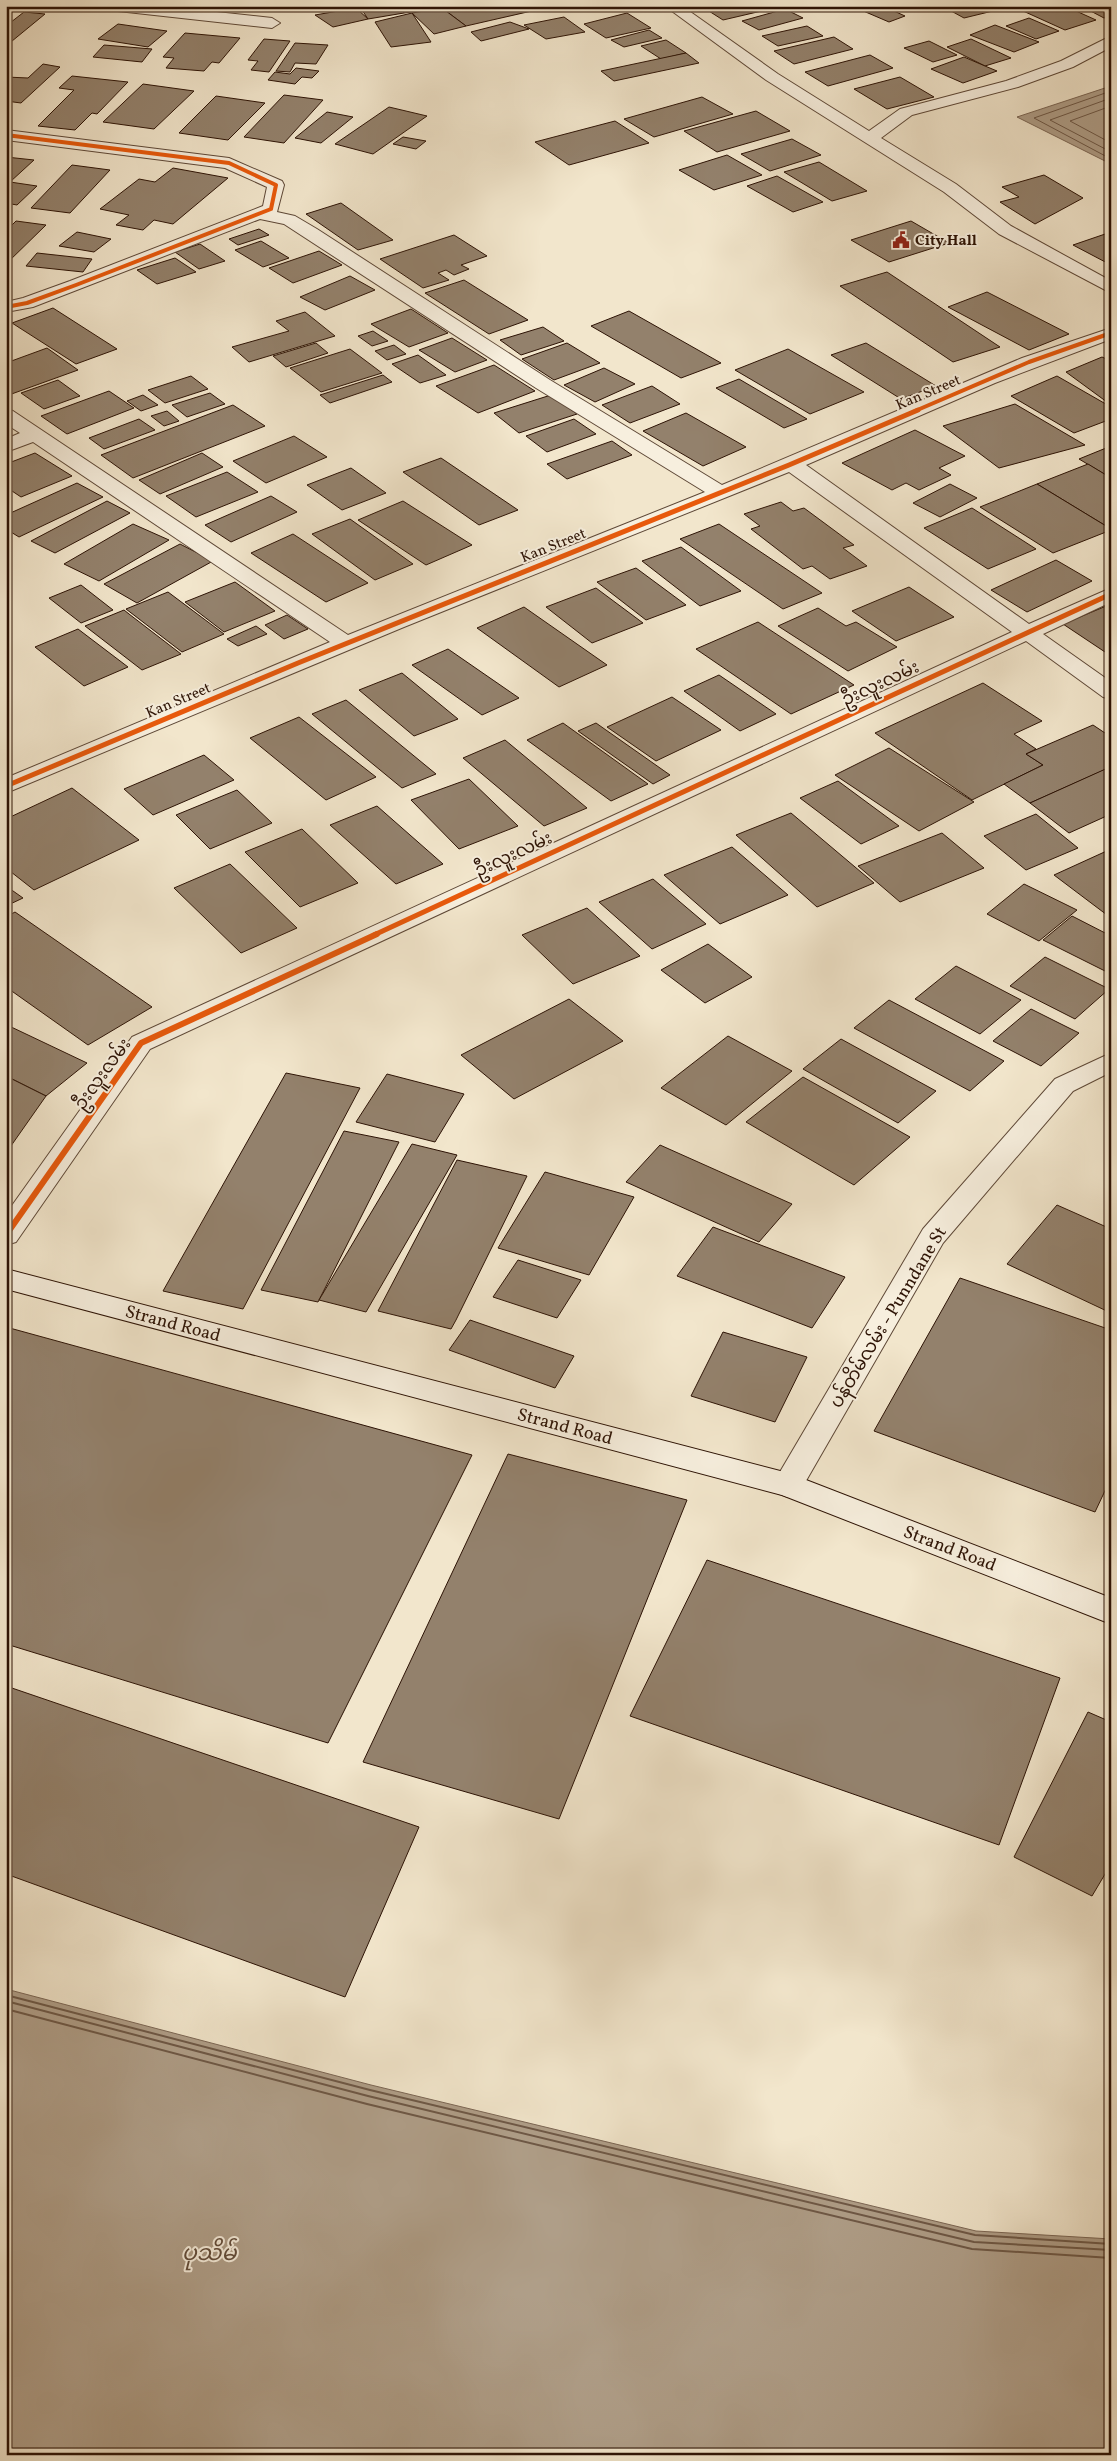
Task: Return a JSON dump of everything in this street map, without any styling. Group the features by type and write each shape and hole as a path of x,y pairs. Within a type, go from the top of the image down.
{"street":[{"path":"118,6 272,23"},
{"path":"672,6 772,77 950,188 1005,230 1111,288"},
{"path":"870,138 906,112 1012,84 1067,64 1111,41"},
{"path":"6,135 229,163 276,185 271,209 260,214 68,288 6,307"},
{"path":"260,214 289,220 311,233 518,368 719,492"},
{"name":"Kan Street","path":"6,786 344,643 791,464 1063,348 1111,333"},
{"path":"6,415 344,643"},
{"path":"6,446 34,434"},
{"path":"791,464 1028,631 1111,692"},
{"name":"ဦးလူးလမ်း","path":"6,1235 141,1043 1111,594"},
{"name":"ပန်တိမ်လမ်း - Punndane St","path":"788,1485 933,1236 1064,1085 1111,1061"},
{"name":"Strand Road","path":"6,1279 788,1485 1111,1611"}],"water":[{"path":"1111,86 1111,164 1017,117"},
{"name":"ပုသိမ်","path":"6,1989 371,2085 976,2231 1111,2239 1111,2455 6,2455"}],"building":[{"path":"397,6 404,13 368,19 360,7"},
{"path":"402,6 441,6 442,8 404,13"},
{"path":"450,6 530,6 536,10 466,26 442,8"},
{"path":"701,6 783,6 723,20"},
{"path":"872,6 883,6 905,16 889,22 861,10"},
{"path":"942,6 995,6 1001,9 964,18"},
{"path":"1012,6 1065,6 1096,20 1065,30"},
{"path":"1081,6 1111,6 1111,16 1104,18"},
{"path":"356,8 368,19 333,27 315,15"},
{"path":"442,8 466,26 434,34 412,13"},
{"path":"785,9 803,18 759,30 742,21"},
{"path":"24,12 45,14 6,46 6,26"},
{"path":"412,13 431,42 391,47 375,22"},
{"path":"627,13 651,28 606,38 584,24"},
{"path":"564,17 585,32 546,39 524,25"},
{"path":"1029,18 1059,31 1036,39 1006,26"},
{"path":"510,22 529,29 481,41 471,32"},
{"path":"118,24 167,31 148,47 98,39"},
{"path":"995,25 1039,42 1014,52 970,35"},
{"path":"807,26 823,36 778,46 762,36"},
{"path":"649,30 662,38 624,47 611,40"},
{"path":"185,33 240,38 219,63 212,62 204,71 166,68 174,58 163,57"},
{"path":"834,37 853,49 794,64 774,51"},
{"path":"264,39 290,41 269,72 251,70 258,61 248,60"},
{"path":"971,39 1011,58 985,66 947,47"},
{"path":"666,40 686,53 661,59 641,46"},
{"path":"929,41 957,55 933,62 904,48"},
{"path":"295,43 328,45 316,64 295,63 290,72 276,71"},
{"path":"104,45 152,49 142,62 93,57"},
{"path":"686,53 699,63 614,81 601,71"},
{"path":"870,55 893,68 828,86 805,72"},
{"path":"964,57 997,71 963,83 931,69"},
{"path":"43,64 60,67 21,103 6,101 6,77 28,78"},
{"path":"296,68 319,71 312,78 302,77 295,84 268,80 275,72 290,74"},
{"path":"72,76 128,82 97,114 92,113 75,130 38,126 74,90 59,88"},
{"path":"900,77 934,97 887,109 854,89"},
{"path":"143,84 194,91 154,129 103,122"},
{"path":"284,95 323,100 284,143 244,137"},
{"path":"216,96 265,103 228,140 179,133"},
{"path":"702,97 733,114 654,137 624,119"},
{"path":"389,107 427,116 373,154 335,144"},
{"path":"756,111 790,131 717,152 684,131"},
{"path":"327,112 353,117 321,143 295,138"},
{"path":"615,121 649,143 569,165 535,142"},
{"path":"403,137 426,141 416,149 393,144"},
{"path":"792,139 821,155 770,171 741,154"},
{"path":"727,155 762,175 714,190 679,170"},
{"path":"6,157 34,160 10,182 37,186 17,205 6,203"},
{"path":"819,162 867,191 832,201 784,172"},
{"path":"72,165 110,170 70,213 31,208"},
{"path":"173,168 228,178 173,224 154,220 143,230 116,225 129,215 100,209 139,179 155,182"},
{"path":"1044,175 1083,198 1035,224 1000,202 1019,197 1002,187"},
{"path":"777,176 823,202 793,212 747,186"},
{"path":"341,203 393,240 358,250 306,214"},
{"path":"16,221 46,225 6,264 6,231"},
{"path":"911,221 949,243 889,262 851,240"},
{"path":"259,229 269,235 238,245 229,239"},
{"path":"77,232 111,239 94,252 59,246"},
{"path":"1111,232 1111,265 1073,245"},
{"path":"454,235 487,256 461,265 469,269 454,275 446,270 438,273 449,280 423,288 380,259"},
{"path":"261,241 289,258 263,267 235,250"},
{"path":"200,244 225,261 199,269 175,252"},
{"path":"319,251 342,265 293,283 269,268"},
{"path":"37,253 92,259 83,272 26,266"},
{"path":"175,258 196,272 157,284 137,270"},
{"path":"887,272 1000,347 953,362 840,286"},
{"path":"350,276 375,290 325,310 300,297"},
{"path":"464,280 528,320 489,334 425,293"},
{"path":"987,292 1069,334 1029,350 948,307"},
{"path":"53,308 117,349 76,364 12,323"},
{"path":"411,309 448,333 409,347 371,324"},
{"path":"629,311 721,363 681,378 591,326"},
{"path":"305,312 335,336 249,362 232,347 289,331 276,321"},
{"path":"543,327 564,341 521,355 500,340"},
{"path":"373,331 388,341 372,346 358,336"},
{"path":"452,338 487,360 455,372 419,350"},
{"path":"316,343 328,353 286,367 273,356"},
{"path":"567,343 600,363 554,380 522,359"},
{"path":"866,343 936,386 901,399 831,355"},
{"path":"394,345 406,354 387,360 375,351"},
{"path":"47,348 78,370 6,396 6,363"},
{"path":"350,349 382,373 321,392 290,368"},
{"path":"788,349 864,392 810,414 735,370"},
{"path":"418,355 446,375 420,383 392,364"},
{"path":"1102,357 1111,361 1111,405 1066,372"},
{"path":"494,365 535,391 478,413 436,386"},
{"path":"604,368 635,384 595,402 564,385"},
{"path":"383,375 392,382 330,403 320,395"},
{"path":"191,376 208,389 165,403 148,390"},
{"path":"1057,376 1111,407 1111,419 1074,433 1011,396"},
{"path":"739,379 807,419 784,428 716,388"},
{"path":"58,380 80,396 44,409 21,393"},
{"path":"652,386 680,404 630,423 602,405"},
{"path":"109,391 134,408 67,434 41,416"},
{"path":"210,393 225,404 187,417 172,405"},
{"path":"143,395 158,405 141,411 127,401"},
{"path":"551,395 577,414 519,433 494,413"},
{"path":"1015,404 1085,445 999,468 943,426"},
{"path":"233,405 265,426 133,478 101,455"},
{"path":"167,411 179,421 164,426 151,416"},
{"path":"686,413 746,447 703,466 643,431"},
{"path":"139,419 155,430 104,449 89,438"},
{"path":"574,419 596,434 547,452 526,436"},
{"path":"915,430 965,456 939,468 951,475 919,490 906,483 892,490 842,463"},
{"path":"294,436 327,457 266,483 233,461"},
{"path":"612,441 632,455 567,479 547,464"},
{"path":"1111,446 1111,478 1079,459"},
{"path":"35,453 72,476 21,497 6,487 6,464"},
{"path":"202,453 223,467 160,494 139,480"},
{"path":"441,458 518,510 479,525 403,472"},
{"path":"1088,464 1111,478 1111,529 1037,484"},
{"path":"351,468 386,493 342,510 307,485"},
{"path":"227,472 258,492 196,517 166,496"},
{"path":"77,483 103,497 19,537 6,529 6,515"},
{"path":"950,484 977,498 940,517 913,503"},
{"path":"1037,484 1111,530 1053,553 980,507"},
{"path":"271,496 297,512 231,542 205,525"},
{"path":"107,501 130,513 55,553 31,541"},
{"path":"403,501 472,545 426,565 358,520"},
{"path":"781,502 793,511 804,508 854,545 843,548 867,566 830,579 812,566 803,569 751,529 760,526 744,514"},
{"path":"972,508 1036,549 988,569 924,528"},
{"path":"350,519 413,564 375,580 312,534"},
{"path":"133,524 169,540 99,581 64,564"},
{"path":"719,524 822,593 783,609 680,539"},
{"path":"293,534 368,583 326,602 251,553"},
{"path":"180,544 213,561 137,603 104,584"},
{"path":"681,547 741,591 700,606 642,561"},
{"path":"1056,560 1092,581 1027,612 991,590"},
{"path":"636,568 686,605 646,620 597,582"},
{"path":"235,582 275,611 224,632 185,602"},
{"path":"81,585 113,610 81,623 49,598"},
{"path":"909,587 954,617 896,641 852,611"},
{"path":"596,588 643,623 592,643 546,607"},
{"path":"168,592 224,634 182,652 126,609"},
{"path":"1111,604 1111,656 1063,624"},
{"path":"524,607 607,665 559,687 477,628"},
{"path":"818,608 846,626 856,622 897,647 848,671 778,626"},
{"path":"124,610 181,654 142,670 85,626"},
{"path":"287,615 308,629 284,639 265,625"},
{"path":"758,622 854,685 791,714 696,649"},
{"path":"256,626 267,634 238,646 227,639"},
{"path":"78,629 128,667 84,686 35,647"},
{"path":"448,649 519,698 482,715 412,665"},
{"path":"402,673 458,719 414,736 359,690"},
{"path":"719,675 776,714 740,731 684,691"},
{"path":"983,683 1042,721 1014,734 1036,749 1026,754 1043,765 972,800 875,733"},
{"path":"672,697 721,730 656,761 607,727"},
{"path":"346,700 436,774 402,788 312,714"},
{"path":"299,717 376,777 326,800 250,738"},
{"path":"563,723 648,784 611,801 527,740"},
{"path":"596,723 670,775 653,784 578,731"},
{"path":"1093,725 1111,737 1111,767 1030,803 1004,784 1043,765 1026,754"},
{"path":"505,740 587,808 544,826 463,758"},
{"path":"889,748 974,802 919,831 835,775"},
{"path":"204,755 234,780 153,815 124,789"},
{"path":"1110,767 1111,814 1069,833 1030,803"},
{"path":"469,779 518,826 459,849 411,800"},
{"path":"838,781 899,826 861,844 800,798"},
{"path":"72,788 139,840 34,890 6,868 6,819"},
{"path":"237,790 272,823 210,849 176,815"},
{"path":"377,806 443,864 396,884 330,825"},
{"path":"791,813 874,883 817,907 736,835"},
{"path":"1036,814 1078,848 1026,870 984,836"},
{"path":"302,829 358,883 300,907 245,852"},
{"path":"942,833 984,868 900,902 858,866"},
{"path":"732,847 788,895 720,924 664,875"},
{"path":"1111,849 1111,918 1054,875"},
{"path":"230,864 297,928 241,953 174,888"},
{"path":"653,879 706,924 652,949 599,902"},
{"path":"1024,884 1077,910 1039,941 987,914"},
{"path":"6,886 23,898 6,906"},
{"path":"587,908 640,956 573,984 522,935"},
{"path":"15,912 152,1007 88,1045 6,987 6,917"},
{"path":"1072,916 1111,936 1111,974 1043,940"},
{"path":"708,944 752,977 705,1003 661,970"},
{"path":"1045,957 1109,989 1075,1019 1010,986"},
{"path":"956,966 1021,1000 980,1034 915,999"},
{"path":"569,999 623,1041 514,1099 461,1055"},
{"path":"889,1000 1004,1061 970,1091 854,1028"},
{"path":"1031,1009 1079,1033 1041,1066 993,1041"},
{"path":"7,1025 87,1063 46,1096 6,1076"},
{"path":"728,1036 792,1071 726,1125 661,1088"},
{"path":"841,1039 936,1091 898,1123 803,1069"},
{"path":"286,1073 360,1088 243,1309 163,1291"},
{"path":"387,1074 464,1094 435,1142 356,1122"},
{"path":"6,1076 46,1096 6,1153"},
{"path":"803,1077 910,1137 854,1185 746,1122"},
{"path":"344,1131 399,1142 318,1302 261,1290"},
{"path":"412,1144 457,1155 366,1312 319,1300"},
{"path":"660,1145 792,1204 759,1242 626,1182"},
{"path":"457,1160 527,1176 456,1320 451,1329 378,1311"},
{"path":"545,1172 634,1197 589,1275 498,1248"},
{"path":"1057,1205 1111,1229 1111,1313 1007,1264"},
{"path":"713,1227 845,1277 812,1328 677,1276"},
{"path":"518,1260 581,1280 557,1318 493,1297"},
{"path":"960,1278 1111,1330 1111,1478 1095,1512 874,1431"},
{"path":"470,1320 574,1356 555,1388 449,1350"},
{"path":"6,1327 472,1455 328,1743 6,1644"},
{"path":"723,1332 807,1357 775,1422 691,1396"},
{"path":"508,1454 687,1500 559,1819 363,1762"},
{"path":"707,1560 1060,1678 999,1845 630,1716"},
{"path":"6,1686 419,1827 345,1997 6,1874"},
{"path":"1088,1712 1111,1722 1111,1864 1092,1896 1014,1857"}],"cycle path":[{"path":"6,135 229,163 276,185 271,209 76,285 27,303 6,307"},
{"path":"6,786 298,663 829,448 1029,362 1111,333"},
{"path":"6,1235 141,1043 1111,594"}],"place":[{"name":"City Hall","path":"901,240"}]}
